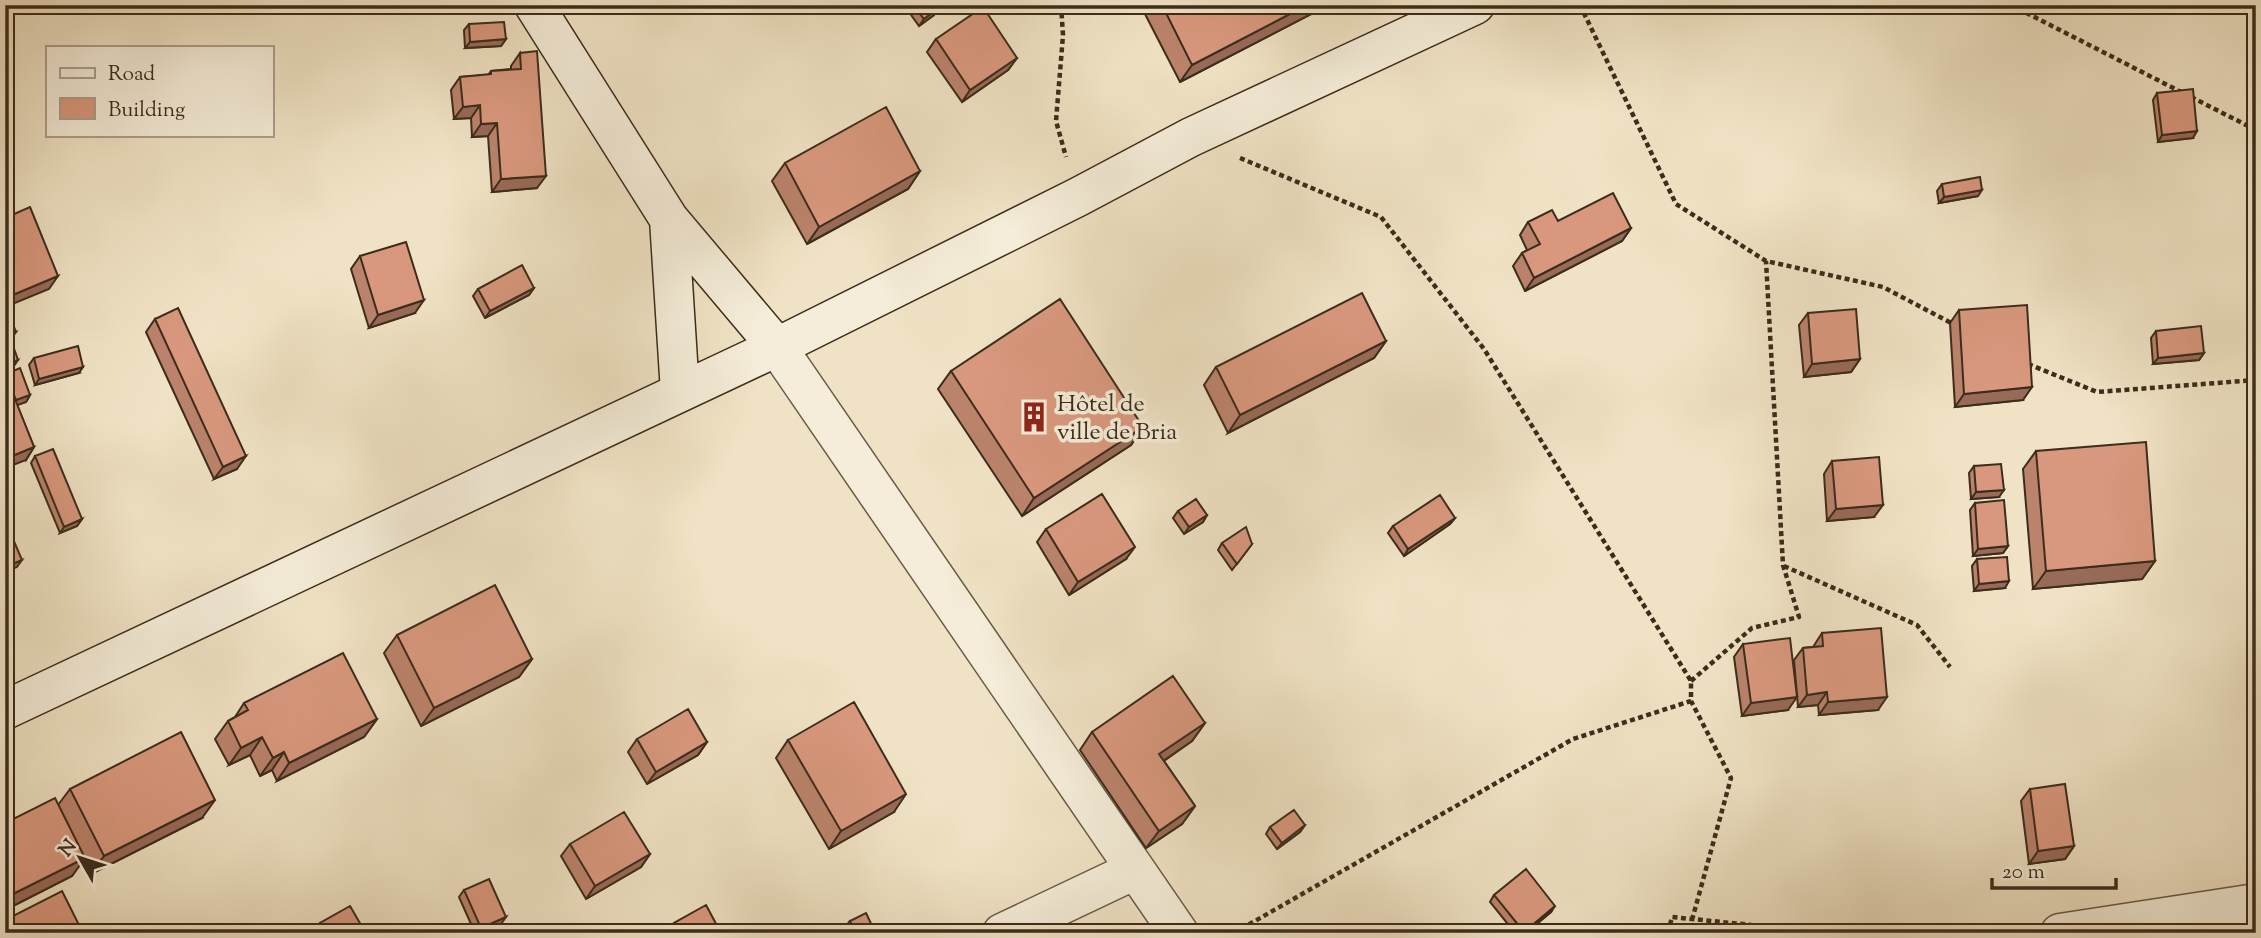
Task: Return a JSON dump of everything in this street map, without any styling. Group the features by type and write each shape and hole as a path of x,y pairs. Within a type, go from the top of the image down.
{"main road":[{"path":"534,5 669,219 777,346 1180,933"},
{"path":"5,710 777,346 1078,197 1191,137 1475,5"},
{"path":"669,219 680,392"},
{"path":"1002,933 1135,870"},
{"path":"2060,933 2256,903"}],"path":[{"path":"1061,5 1063,35 1056,121 1078,197"},
{"path":"1580,5 1676,204 1766,261 1883,287 1961,328"},
{"path":"2011,5 2256,130"},
{"path":"1191,137 1381,217 1484,349 1691,681 1691,701 1731,778 1692,920"},
{"path":"1691,681 1752,628 1798,617 1783,565 1766,261"},
{"path":"2017,358 2097,392 2256,380"},
{"path":"1783,565 1917,625 1950,667"},
{"path":"1234,933 1573,739 1691,701"},
{"path":"1668,933 1672,917 1831,933"}],"building":[{"path":"913,5 936,5 938,8 924,19"},
{"path":"1162,5 1307,5 1192,65"},
{"path":"983,7 1017,58 970,90 936,39"},
{"path":"504,22 506,39 470,42 469,24"},
{"path":"537,51 546,176 501,179 497,123 481,124 480,105 463,107 460,77 521,69 520,53"},
{"path":"5,73 8,73 5,101"},
{"path":"2193,89 2197,131 2162,135 2157,93"},
{"path":"886,107 920,171 819,227 785,163"},
{"path":"1980,177 1982,190 1944,197 1942,184"},
{"path":"1613,193 1631,228 1534,278 1522,253 1540,244 1528,222 1552,210 1558,221"},
{"path":"30,207 58,276 8,297 5,292 5,218"},
{"path":"406,242 424,300 378,315 360,256"},
{"path":"522,265 534,288 490,311 478,289"},
{"path":"1362,293 1386,341 1240,415 1216,367"},
{"name":"Hôtel de ville de Bria","path":"1060,299 1143,427 1034,498 951,371"},
{"path":"5,304 16,332 5,336"},
{"path":"2027,305 2032,387 1964,394 1959,310"},
{"path":"178,308 246,456 223,467 155,319"},
{"path":"1856,309 1860,359 1812,364 1808,313"},
{"path":"2201,326 2204,353 2158,358 2156,331"},
{"path":"12,343 18,360 5,365 5,345"},
{"path":"78,346 83,367 39,379 34,358"},
{"path":"20,368 30,395 16,400 6,374"},
{"path":"11,389 34,447 5,459 5,391"},
{"path":"2146,442 2155,561 2046,571 2036,451"},
{"path":"53,449 82,519 64,527 35,456"},
{"path":"1879,457 1883,505 1836,509 1832,461"},
{"path":"2001,464 2004,490 1976,492 1974,466"},
{"path":"1102,494 1135,547 1078,582 1046,529"},
{"path":"1440,495 1455,518 1408,549 1393,526"},
{"path":"1196,499 1207,515 1189,527 1178,511"},
{"path":"2004,500 2008,546 1978,549 1975,503"},
{"path":"1246,527 1252,544 1237,564 1222,543"},
{"path":"10,532 22,560 5,567 5,534"},
{"path":"2007,557 2009,581 1979,584 1977,559"},
{"path":"495,585 532,659 434,708 397,635"},
{"path":"1881,628 1887,697 1828,702 1827,692 1807,695 1803,648 1823,646 1822,633"},
{"path":"1790,638 1797,697 1751,703 1743,644"},
{"path":"343,653 377,719 289,763 284,752 273,758 262,737 241,748 228,721 248,710 244,703"},
{"path":"1173,676 1205,723 1159,754 1195,806 1159,831 1092,732"},
{"path":"854,702 906,794 841,831 788,740"},
{"path":"688,709 707,742 656,772 637,739"},
{"path":"181,732 215,800 104,856 70,789"},
{"path":"2065,784 2074,846 2038,851 2030,789"},
{"path":"55,798 85,858 5,898 5,823"},
{"path":"1294,810 1305,825 1282,843 1270,827"},
{"path":"624,812 650,854 595,886 570,844"},
{"path":"1526,869 1555,906 1524,932 1494,895"},
{"path":"489,879 506,917 481,928 464,890"},
{"path":"62,891 83,933 11,933 5,920"},
{"path":"706,905 721,933 679,933 674,923"},
{"path":"350,906 361,925 347,933 325,933 320,923"},
{"path":"866,913 875,932 856,933 850,921"}],"place":[{"name":"Hôtel de ville de Bria","path":"1034,417"}]}
